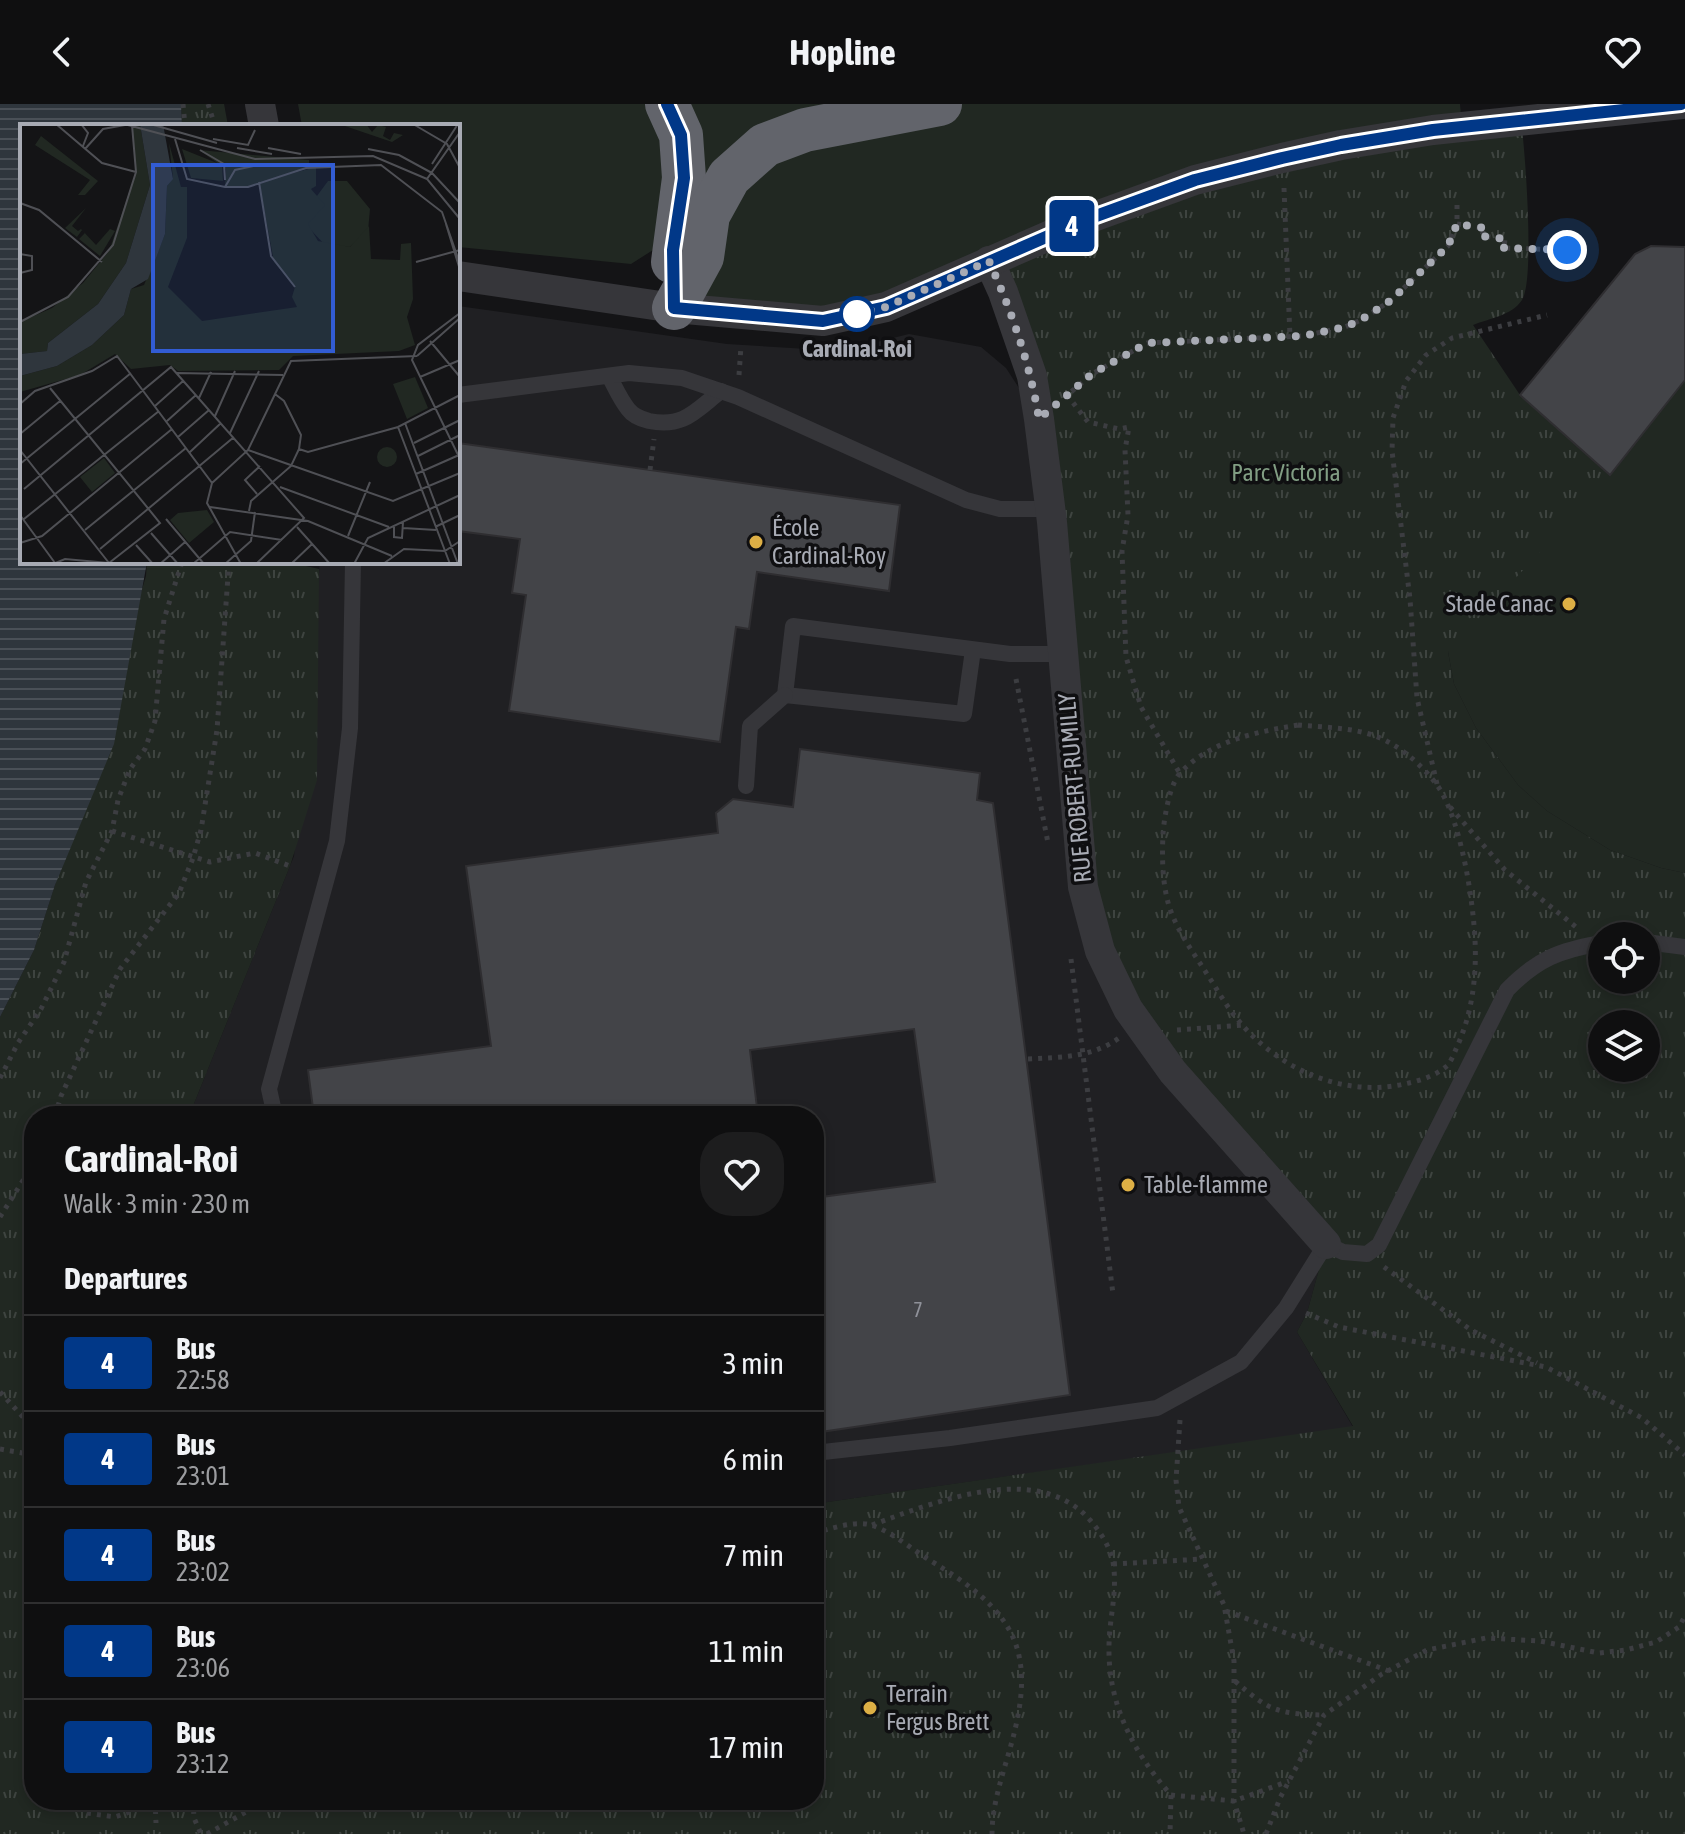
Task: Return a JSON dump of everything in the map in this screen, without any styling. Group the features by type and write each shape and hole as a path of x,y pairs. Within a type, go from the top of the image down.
{"highway":[{"path":"667,104 681,135 684,178 673,250 674,308"},
{"path":"674,308 702,257 708,215 729,177 765,145 805,130 940,104"}],"street":[{"path":"260,104 264,124"},
{"path":"460,276 674,308 823,321 886,307 1085,220 1195,180 1311,151 1433,130 1682,104"},
{"name":"RUE ROBERT-RUMILLY","path":"989,261 1032,376 1039,419 1051,509 1083,887 1100,951 1128,1009 1173,1072 1326,1244"}],"lane":[{"path":"460,395 609,376 661,374 682,378 721,391 966,500 1000,509 1051,509"},
{"path":"609,376 628,410 635,416 666,424 685,419 721,391"},
{"path":"273,1106 269,1089 337,841 350,728 353,564"},
{"path":"746,786 750,726 785,695 793,626 1010,654 1063,654"},
{"path":"785,695 964,714 973,650"},
{"path":"1660,944 1685,947"},
{"path":"824,1452 950,1438 1157,1408 1241,1362 1286,1308 1326,1244 1343,1252 1367,1254 1379,1245 1507,990 1526,971 1566,949 1588,945"}],"path":[{"path":"183,104 185,124"},
{"path":"208,104 214,124"},
{"path":"1284,188 1290,337"},
{"path":"1039,419 1092,374 1147,343 1290,337 1345,327 1361,320 1390,301 1448,246 1457,224 1457,202"},
{"path":"1457,224 1484,228 1482,236 1505,239 1504,248 1567,250"},
{"path":"1437,785 1392,744 1353,730 1298,725 1249,733 1210,751 1179,772 1164,815 1162,863 1169,905 1184,939 1243,1025 1281,1060 1322,1080 1357,1087 1401,1085 1429,1078 1449,1064 1470,1011 1476,965 1473,921 1460,842 1437,785 1417,698 1410,599 1392,451 1393,418 1406,381 1426,355 1452,338 1547,315"},
{"path":"739,375 741,346"},
{"path":"1067,395 1088,422 1119,429 1129,427 1125,450 1128,515 1122,551 1126,657 1141,707 1179,772"},
{"path":"650,470 654,438"},
{"path":"0,1078 18,1043 41,1009 64,962 86,882 112,831 118,800 130,769 145,749 155,721 164,619 181,564"},
{"path":"58,1106 120,969 179,893 193,858 201,830 217,730 229,564"},
{"path":"1016,679 1049,845"},
{"path":"1447,804 1505,870 1567,922 1588,933"},
{"path":"112,831 210,862 255,853 290,866"},
{"path":"1069,951 1113,1294"},
{"path":"1172,1030 1243,1025"},
{"path":"1028,1059 1084,1056 1108,1046 1128,1031"},
{"path":"0,1217 24,1179"},
{"path":"1367,1254 1471,1330 1642,1418 1685,1455"},
{"path":"1286,1308 1339,1327 1546,1367"},
{"path":"0,1392 24,1418"},
{"path":"1182,1392 1176,1480 1179,1507 1225,1610 1234,1661 1234,1801 1244,1834"},
{"path":"0,1449 24,1453"},
{"path":"824,1531 851,1525 872,1525 925,1506 990,1491 1023,1488 1056,1497 1079,1508 1099,1530 1113,1564 1116,1584 1109,1647 1113,1687 1123,1725 1145,1766 1171,1795 1234,1801 1289,1781"},
{"path":"872,1525 955,1575 999,1613 1017,1642 1023,1675 1017,1724 992,1818 992,1834"},
{"path":"1113,1564 1203,1559"},
{"path":"1225,1610 1389,1671"},
{"path":"1266,1834 1289,1781 1324,1715 1389,1671 1427,1650 1486,1638 1540,1641 1599,1653 1626,1650 1656,1642 1679,1627 1685,1616"},
{"path":"1234,1680 1262,1705 1287,1714 1324,1715"},
{"path":"1170,1834 1171,1795"},
{"path":"87,1813 115,1817 129,1810"},
{"path":"155,1810 156,1823"},
{"path":"194,1810 201,1834"},
{"path":"207,1834 249,1810"}],"shaded area":[{"path":"0,104 181,104 182,124 20,124 20,564 147,564 114,744 55,885 34,950 0,1017"},
{"path":"460,306 727,344 841,351 909,334 981,347 1006,368 1039,419 1326,1244 1307,1313 1297,1332 1353,1427 824,1503 824,1106 193,1106 294,856 320,564 460,564"}],"green space":[{"path":"181,104 224,104 228,124 182,124"},
{"path":"298,104 649,104 666,142 669,185 653,250 631,264 460,247 460,124 302,124"},
{"path":"667,104 1460,104 1462,126 886,307 674,308"},
{"name":"Parc Victoria","path":"1521,120 1528,213 1526,288 1522,300 1512,310 1473,325 1520,395 1610,475 1448,652 1454,684 1476,728 1518,785 1547,811 1610,850 1685,873 1685,1834 0,1834 0,1017 34,950 146,576 147,564 297,564 319,569 317,780 290,866 193,1106 24,1106 24,1810 824,1810 824,1503 1353,1426 1297,1332 1307,1313 1326,1244 1173,1072 1083,887 1052,522 989,261 1195,180"},
{"name":"Stade Canac","path":"1651,246 1685,247 1685,873 1610,850 1547,811 1518,785 1476,728 1454,684 1448,652 1520,395 1635,254"}],"building":[{"path":"1651,246 1685,247 1685,380 1610,475 1520,395 1635,254"},
{"path":"460,443 900,505 889,591 757,572 749,629 736,627 720,742 509,711 526,595 512,593 520,539 460,531"},
{"path":"800,749 980,773 977,800 993,803 1070,1395 824,1432 824,1197 935,1182 914,1029 750,1050 757,1106 313,1106 308,1070 491,1046 466,866 718,833 716,813 733,799 793,807"}],"bus line":[{"name":"4","path":"667,104 681,135 684,178 673,250 674,308 823,321 886,307 1085,220 1195,180 1341,145 1433,130 1681,104"}],"place":[{"name":"Cardinal-Roi","path":"857,314"},
{"name":"École Cardinal-Roy","path":"756,542"},
{"name":"Stade Canac","path":"1569,604"},
{"name":"Table-flamme","path":"1128,1185"},
{"name":"Terrain Fergus Brett","path":"870,1708"}],"route":[{"path":"857,314 886,307 989,261 1032,376 1039,419 1092,374 1147,343 1303,336 1345,327 1361,320 1390,301 1448,246 1457,224 1484,228 1482,236 1505,239 1504,248 1567,250"}]}
